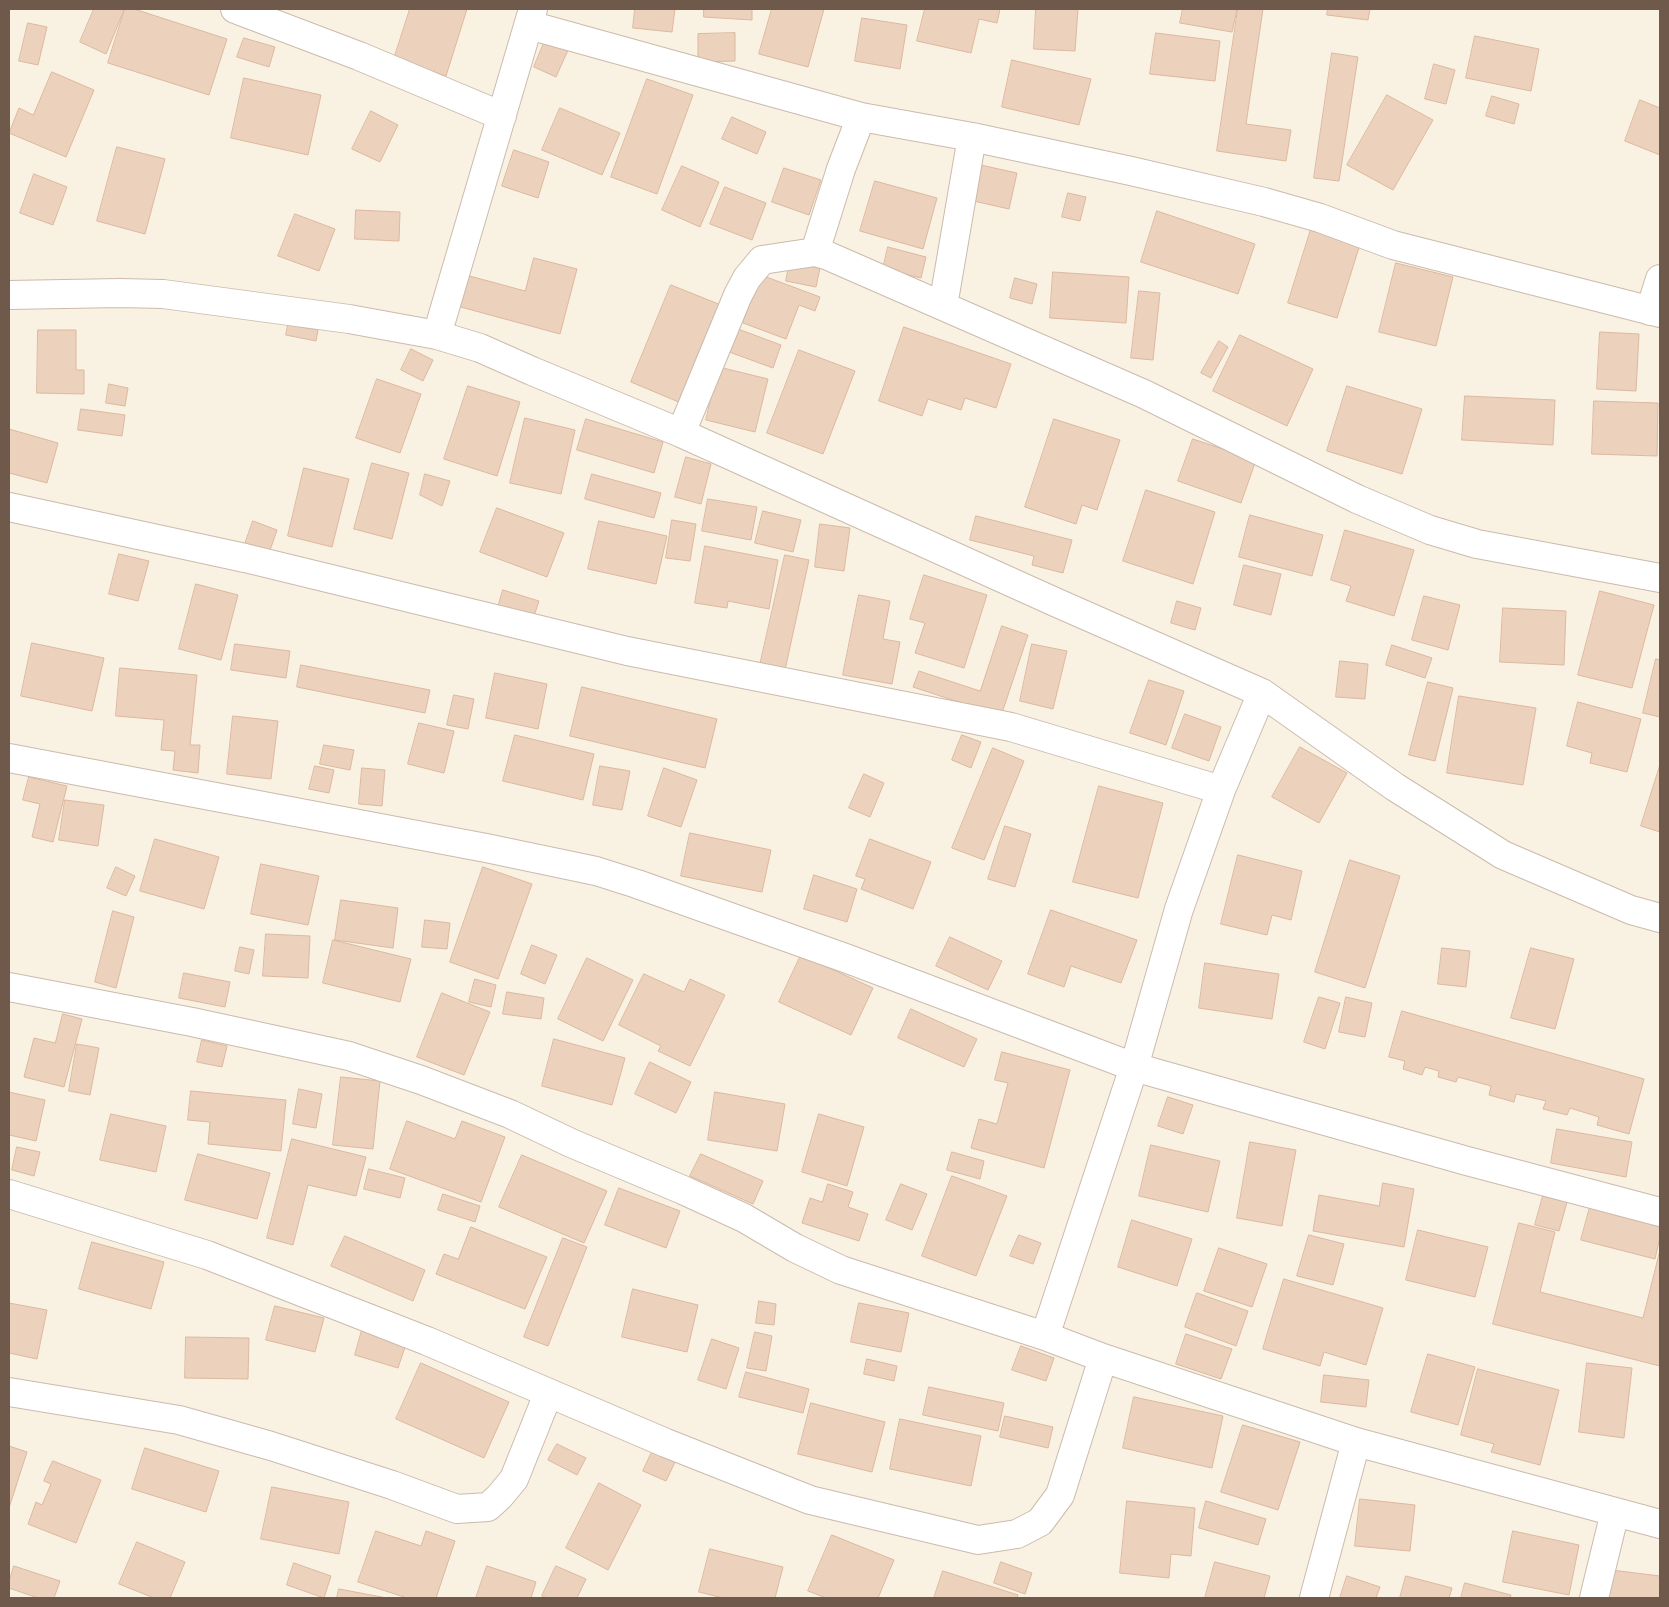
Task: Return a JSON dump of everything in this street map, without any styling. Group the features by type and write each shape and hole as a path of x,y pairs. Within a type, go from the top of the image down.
{"street":[{"path":"235,9 359,56 502,116"},
{"path":"437,335 531,17 861,117 972,137 1264,202 1320,218 1393,245 1655,312 1660,279"},
{"path":"815,252 841,169 861,117"},
{"path":"942,306 972,137"},
{"path":"681,432 738,295 748,278 762,260 815,252 1046,349 1144,394 1357,499 1430,530 1477,544 1660,578"},
{"path":"9,295 120,292 163,294 349,319 437,335 480,348 532,372 681,432 1262,693 1395,787 1503,855 1631,910 1660,918"},
{"path":"9,507 245,558 627,652 1012,727 1221,790"},
{"path":"1045,1336 1134,1067 1179,909 1221,790 1262,693"},
{"path":"9,758 486,848 596,872 637,884 848,959 1134,1067 1458,1159 1660,1212"},
{"path":"9,987 183,1020 349,1056 421,1080 510,1114 571,1143 744,1218 795,1248 841,1270 1045,1336 1103,1358 1356,1442 1660,1524"},
{"path":"9,1194 207,1255 427,1341 666,1443 810,1500 978,1540 1016,1534 1040,1522 1060,1495 1103,1358"},
{"path":"9,1392 179,1420 271,1446 392,1485 458,1509 488,1507 514,1479 548,1394"},
{"path":"1314,1598 1356,1442"},
{"path":"1594,1598 1616,1512"}],"building":[{"path":"94,9 124,10 106,54 80,42"},
{"path":"125,9 134,9 227,39 209,95 108,63"},
{"path":"410,9 467,9 446,76 394,59"},
{"path":"635,9 675,9 672,32 633,28"},
{"path":"704,9 752,9 752,20 704,17"},
{"path":"772,9 824,9 808,67 759,54"},
{"path":"925,9 1000,9 997,23 979,19 971,53 917,41"},
{"path":"1036,9 1078,9 1075,51 1034,49"},
{"path":"1183,9 1237,9 1232,32 1180,23"},
{"path":"1238,9 1263,9 1246,124 1291,130 1286,161 1217,151"},
{"path":"1328,9 1370,9 1368,20 1327,15"},
{"path":"862,18 907,25 900,69 855,61"},
{"path":"28,23 47,27 38,65 19,61"},
{"path":"735,33 735,61 698,62 698,34"},
{"path":"1156,33 1220,41 1215,81 1150,74"},
{"path":"1475,36 1539,49 1531,91 1466,78"},
{"path":"244,38 275,47 269,67 237,57"},
{"path":"546,38 569,48 556,77 534,67"},
{"path":"1332,53 1358,57 1339,181 1314,178"},
{"path":"1012,60 1091,79 1079,125 1002,107"},
{"path":"1434,64 1455,70 1446,104 1425,99"},
{"path":"52,72 94,90 66,157 9,133 19,108 33,115"},
{"path":"244,78 321,95 308,155 231,138"},
{"path":"647,79 693,95 657,194 611,177"},
{"path":"1387,95 1433,120 1393,190 1347,165"},
{"path":"1492,96 1519,104 1514,124 1486,116"},
{"path":"1640,100 1660,108 1660,155 1625,141"},
{"path":"560,108 620,133 602,175 542,150"},
{"path":"371,111 398,125 380,162 352,149"},
{"path":"732,117 766,132 757,154 722,139"},
{"path":"117,147 165,159 145,234 97,221"},
{"path":"514,150 549,162 538,198 502,186"},
{"path":"976,164 1017,173 1009,209 969,200"},
{"path":"682,166 719,182 700,227 662,210"},
{"path":"784,168 821,180 809,215 772,202"},
{"path":"34,174 67,187 53,225 20,213"},
{"path":"875,181 937,198 923,249 860,231"},
{"path":"725,187 766,203 752,240 710,224"},
{"path":"1068,193 1086,197 1080,221 1062,217"},
{"path":"356,210 400,212 399,241 355,239"},
{"path":"1157,211 1255,244 1238,294 1141,262"},
{"path":"295,214 335,229 319,271 278,256"},
{"path":"1312,226 1361,241 1337,318 1288,303"},
{"path":"888,247 926,257 921,278 883,269"},
{"path":"534,258 577,269 560,334 457,306 466,275 525,291"},
{"path":"790,262 820,268 816,287 786,281"},
{"path":"1396,263 1453,277 1436,346 1379,332"},
{"path":"1053,272 1129,277 1126,323 1050,318"},
{"path":"761,275 820,297 815,311 799,305 786,339 743,323"},
{"path":"1015,278 1037,284 1032,304 1010,298"},
{"path":"671,285 721,305 681,403 631,382"},
{"path":"1139,291 1160,293 1153,360 1131,358"},
{"path":"288,325 318,330 316,341 286,335"},
{"path":"730,326 781,345 773,368 721,349"},
{"path":"904,327 1011,364 996,408 965,398 961,410 928,399 922,416 879,401"},
{"path":"38,330 76,330 76,370 84,370 84,394 37,393"},
{"path":"1600,332 1639,334 1636,391 1597,389"},
{"path":"1240,335 1313,369 1287,426 1213,391"},
{"path":"1219,341 1228,347 1211,378 1201,373"},
{"path":"411,349 433,360 423,381 401,370"},
{"path":"799,350 855,371 823,454 767,433"},
{"path":"719,367 768,379 755,432 706,420"},
{"path":"377,379 421,394 400,453 356,438"},
{"path":"109,384 128,388 125,406 106,403"},
{"path":"468,386 520,402 497,476 444,459"},
{"path":"1347,386 1422,409 1402,474 1327,451"},
{"path":"1465,396 1555,400 1553,445 1462,440"},
{"path":"1594,401 1658,403 1657,456 1592,454"},
{"path":"81,409 125,415 122,436 78,430"},
{"path":"525,418 575,430 561,494 510,483"},
{"path":"586,419 663,442 654,473 577,450"},
{"path":"1054,419 1120,440 1097,510 1082,505 1076,524 1025,507"},
{"path":"9,429 58,443 47,483 9,473"},
{"path":"1193,439 1256,460 1241,503 1178,481"},
{"path":"686,457 711,464 701,504 675,497"},
{"path":"372,463 409,473 392,539 354,529"},
{"path":"304,468 349,479 332,547 288,536"},
{"path":"425,474 450,481 442,506 420,495"},
{"path":"592,474 661,493 654,518 585,499"},
{"path":"1146,490 1215,512 1193,584 1123,561"},
{"path":"708,499 757,507 751,540 702,531"},
{"path":"497,508 564,533 547,577 480,552"},
{"path":"763,511 801,520 793,552 755,543"},
{"path":"1250,515 1323,535 1312,576 1239,557"},
{"path":"976,516 1072,540 1063,573 1032,565 1034,556 970,540"},
{"path":"672,520 696,524 690,561 666,558"},
{"path":"253,521 277,530 269,553 245,544"},
{"path":"599,521 667,536 656,584 588,569"},
{"path":"820,524 850,528 844,571 815,567"},
{"path":"1345,530 1414,550 1394,616 1346,601 1351,586 1331,580"},
{"path":"705,546 778,560 769,609 728,601 727,608 695,603"},
{"path":"119,554 149,561 138,601 109,594"},
{"path":"785,555 809,560 785,670 760,665"},
{"path":"1244,565 1281,574 1271,615 1234,605"},
{"path":"924,575 987,595 964,668 915,653 925,623 910,619"},
{"path":"196,584 238,595 221,660 179,649"},
{"path":"503,590 539,601 532,622 497,611"},
{"path":"1600,591 1654,605 1632,688 1578,675"},
{"path":"859,595 890,601 883,639 900,642 892,684 843,675"},
{"path":"1424,596 1460,605 1448,650 1412,640"},
{"path":"1177,601 1201,608 1195,630 1171,623"},
{"path":"1503,608 1566,611 1564,665 1500,662"},
{"path":"1002,626 1028,635 1001,716 913,687 919,671 980,691"},
{"path":"32,643 104,658 92,711 21,696"},
{"path":"235,644 290,651 286,678 231,670"},
{"path":"1032,644 1067,651 1053,709 1020,701"},
{"path":"1392,645 1432,658 1425,678 1386,665"},
{"path":"1656,659 1660,660 1660,717 1643,713"},
{"path":"1340,661 1368,664 1365,699 1336,697"},
{"path":"301,665 430,690 425,713 297,687"},
{"path":"120,668 197,675 190,745 200,745 198,773 173,770 175,751 161,750 164,720 116,716"},
{"path":"495,673 547,684 538,729 486,718"},
{"path":"1149,680 1184,691 1166,745 1130,733"},
{"path":"1428,682 1453,688 1435,761 1409,755"},
{"path":"582,687 717,719 705,768 570,736"},
{"path":"454,695 474,699 468,729 447,725"},
{"path":"1459,696 1536,708 1523,785 1447,773"},
{"path":"1578,702 1641,719 1627,772 1590,763 1592,753 1567,746"},
{"path":"1185,714 1221,727 1209,761 1172,748"},
{"path":"233,716 278,721 271,779 227,774"},
{"path":"419,723 454,731 444,773 408,764"},
{"path":"515,735 594,754 583,800 503,781"},
{"path":"962,735 981,742 971,768 952,760"},
{"path":"324,745 354,750 350,770 320,764"},
{"path":"1300,747 1347,773 1319,823 1272,797"},
{"path":"993,748 1024,761 984,860 952,848"},
{"path":"1660,765 1660,832 1641,826"},
{"path":"315,766 334,770 329,793 309,789"},
{"path":"600,766 630,771 622,810 593,805"},
{"path":"362,768 385,770 382,806 359,804"},
{"path":"664,768 697,780 681,827 648,816"},
{"path":"864,774 884,783 870,817 849,808"},
{"path":"29,777 67,786 53,842 32,837 40,804 23,800"},
{"path":"1099,786 1163,803 1138,898 1073,882"},
{"path":"65,800 104,805 98,846 59,840"},
{"path":"1005,826 1031,834 1015,887 988,879"},
{"path":"690,833 771,850 762,892 681,876"},
{"path":"155,839 219,857 204,909 140,891"},
{"path":"870,839 931,862 913,909 861,889 865,879 856,876"},
{"path":"1238,855 1302,871 1291,920 1272,915 1267,935 1221,924"},
{"path":"1350,860 1400,876 1365,988 1315,972"},
{"path":"261,864 319,876 308,925 251,914"},
{"path":"116,867 135,876 126,896 107,888"},
{"path":"483,867 532,884 498,979 450,962"},
{"path":"814,875 857,889 847,922 804,909"},
{"path":"341,900 398,908 393,948 335,940"},
{"path":"1051,910 1137,940 1121,983 1071,966 1064,987 1028,974"},
{"path":"113,911 134,917 116,988 95,982"},
{"path":"425,920 450,923 447,949 422,947"},
{"path":"266,934 310,936 308,978 263,976"},
{"path":"950,937 1002,961 988,990 936,966"},
{"path":"333,940 411,959 400,1002 323,983"},
{"path":"532,945 557,955 545,984 521,974"},
{"path":"240,947 254,950 249,974 235,971"},
{"path":"1442,948 1470,951 1466,987 1438,984"},
{"path":"1531,948 1574,959 1555,1029 1511,1018"},
{"path":"801,955 873,988 851,1035 779,1002"},
{"path":"587,958 633,980 603,1041 558,1019"},
{"path":"1205,963 1279,974 1272,1019 1199,1008"},
{"path":"184,973 230,982 225,1007 179,998"},
{"path":"644,974 684,992 690,979 725,995 690,1066 658,1051 661,1046 619,1025"},
{"path":"475,979 496,985 491,1007 469,1002"},
{"path":"507,992 544,998 541,1019 503,1014"},
{"path":"442,993 490,1012 464,1075 417,1057"},
{"path":"1319,997 1340,1003 1325,1049 1304,1042"},
{"path":"1346,997 1372,1003 1365,1037 1339,1032"},
{"path":"911,1009 977,1039 964,1067 898,1038"},
{"path":"1402,1011 1644,1079 1629,1134 1597,1125 1599,1117 1570,1108 1567,1115 1543,1109 1546,1101 1516,1094 1514,1102 1489,1095 1491,1086 1458,1077 1456,1082 1438,1077 1439,1071 1425,1067 1422,1075 1403,1069 1405,1061 1389,1057"},
{"path":"63,1014 82,1019 64,1087 24,1077 34,1038 55,1043"},
{"path":"554,1039 625,1058 612,1105 542,1086"},
{"path":"202,1040 227,1046 222,1067 197,1062"},
{"path":"77,1044 99,1048 90,1095 69,1091"},
{"path":"1002,1052 1070,1070 1044,1168 971,1148 979,1119 997,1124 1008,1083 995,1080"},
{"path":"650,1062 691,1082 676,1113 635,1094"},
{"path":"341,1077 380,1081 373,1149 333,1145"},
{"path":"299,1089 322,1094 316,1128 293,1124"},
{"path":"191,1091 286,1100 281,1151 208,1144 210,1122 188,1120"},
{"path":"9,1092 45,1100 36,1141 9,1135"},
{"path":"715,1092 785,1104 777,1151 708,1140"},
{"path":"1168,1097 1193,1105 1183,1134 1158,1126"},
{"path":"111,1114 166,1126 156,1172 100,1160"},
{"path":"819,1114 864,1127 847,1186 802,1172"},
{"path":"407,1121 455,1139 462,1121 505,1137 481,1202 390,1169"},
{"path":"1557,1129 1632,1142 1626,1177 1551,1163"},
{"path":"292,1139 366,1157 356,1196 308,1185 293,1245 267,1238"},
{"path":"1250,1142 1296,1150 1282,1226 1237,1218"},
{"path":"1151,1145 1220,1161 1208,1212 1139,1196"},
{"path":"17,1147 40,1152 34,1176 12,1170"},
{"path":"952,1152 984,1161 980,1179 947,1170"},
{"path":"198,1154 270,1173 257,1219 185,1200"},
{"path":"701,1154 763,1181 753,1204 690,1176"},
{"path":"522,1155 607,1191 584,1243 499,1207"},
{"path":"369,1169 405,1178 400,1198 364,1189"},
{"path":"952,1176 1007,1196 976,1276 922,1256"},
{"path":"1383,1183 1414,1189 1404,1247 1313,1231 1319,1195 1379,1206"},
{"path":"828,1184 853,1192 848,1207 868,1214 859,1241 802,1223 810,1198 822,1202"},
{"path":"901,1184 927,1194 912,1230 886,1220"},
{"path":"619,1188 680,1211 666,1248 605,1225"},
{"path":"443,1194 480,1206 475,1222 438,1210"},
{"path":"1543,1196 1567,1202 1559,1231 1535,1225"},
{"path":"1590,1207 1660,1225 1660,1237 1655,1259 1581,1240"},
{"path":"1132,1220 1192,1239 1177,1286 1118,1267"},
{"path":"1519,1223 1555,1232 1540,1292 1643,1318 1660,1250 1660,1366 1493,1324"},
{"path":"471,1227 547,1257 525,1309 436,1274 444,1254 458,1259"},
{"path":"1418,1230 1488,1247 1475,1297 1406,1280"},
{"path":"1019,1235 1041,1243 1033,1264 1010,1256"},
{"path":"1309,1235 1344,1244 1333,1285 1297,1276"},
{"path":"345,1236 425,1270 413,1301 331,1266"},
{"path":"563,1238 587,1247 548,1346 524,1337"},
{"path":"92,1242 164,1262 151,1309 79,1289"},
{"path":"1219,1248 1267,1264 1252,1307 1204,1291"},
{"path":"1284,1279 1383,1308 1366,1365 1324,1352 1320,1366 1263,1349"},
{"path":"633,1289 698,1305 687,1352 622,1337"},
{"path":"1197,1293 1248,1311 1236,1346 1185,1327"},
{"path":"759,1301 776,1304 774,1325 756,1323"},
{"path":"9,1303 47,1310 37,1359 9,1353"},
{"path":"859,1303 909,1313 901,1352 851,1342"},
{"path":"275,1306 324,1318 315,1352 266,1340"},
{"path":"362,1330 406,1344 398,1368 355,1355"},
{"path":"755,1332 772,1336 766,1371 747,1368"},
{"path":"1186,1334 1232,1349 1221,1379 1176,1364"},
{"path":"186,1337 249,1338 248,1379 185,1378"},
{"path":"712,1339 739,1348 726,1389 698,1380"},
{"path":"1021,1346 1054,1358 1046,1381 1012,1370"},
{"path":"1428,1354 1475,1367 1458,1425 1411,1412"},
{"path":"867,1359 897,1366 894,1381 864,1374"},
{"path":"421,1363 509,1402 484,1458 396,1419"},
{"path":"1587,1363 1632,1368 1624,1438 1579,1432"},
{"path":"1478,1369 1559,1390 1540,1465 1491,1452 1494,1444 1461,1435"},
{"path":"746,1372 809,1389 803,1413 739,1397"},
{"path":"1324,1375 1369,1380 1366,1407 1321,1402"},
{"path":"929,1387 1004,1403 998,1431 923,1415"},
{"path":"1134,1397 1223,1416 1212,1468 1123,1448"},
{"path":"811,1403 885,1422 872,1472 798,1454"},
{"path":"1005,1416 1053,1427 1048,1448 1000,1437"},
{"path":"900,1419 981,1436 971,1486 890,1469"},
{"path":"1243,1425 1300,1442 1278,1510 1221,1492"},
{"path":"557,1444 586,1458 577,1475 548,1460"},
{"path":"9,1446 27,1452 9,1508"},
{"path":"145,1448 219,1471 206,1512 132,1489"},
{"path":"652,1452 675,1462 666,1481 643,1471"},
{"path":"53,1461 101,1480 76,1543 28,1524 36,1502 42,1505 51,1484 44,1481"},
{"path":"599,1483 641,1505 608,1570 566,1548"},
{"path":"272,1487 349,1502 339,1554 261,1539"},
{"path":"1360,1499 1415,1505 1410,1551 1355,1546"},
{"path":"1127,1501 1195,1508 1191,1556 1171,1554 1169,1578 1120,1573"},
{"path":"1206,1501 1266,1519 1258,1545 1199,1528"},
{"path":"376,1531 421,1546 426,1531 455,1541 436,1598 407,1598 358,1582"},
{"path":"1513,1531 1579,1545 1569,1595 1503,1582"},
{"path":"832,1535 894,1560 878,1598 826,1598 808,1591"},
{"path":"137,1542 185,1562 170,1598 154,1598 119,1584"},
{"path":"710,1549 783,1567 775,1598 723,1598 699,1592"},
{"path":"1001,1562 1032,1573 1025,1594 994,1583"},
{"path":"1215,1562 1270,1576 1264,1598 1205,1598"},
{"path":"294,1563 331,1576 324,1598 287,1585"},
{"path":"14,1566 60,1581 54,1598 38,1598 9,1588"},
{"path":"487,1566 536,1582 531,1598 476,1598"},
{"path":"556,1566 586,1579 577,1598 547,1598 542,1596"},
{"path":"1603,1569 1660,1576 1660,1598 1599,1598"},
{"path":"943,1571 1018,1595 1017,1598 934,1598"},
{"path":"1347,1576 1380,1587 1376,1598 1340,1598"},
{"path":"1406,1576 1452,1588 1449,1598 1400,1598"},
{"path":"1465,1583 1511,1595 1510,1598 1461,1598"},
{"path":"339,1589 387,1598 337,1598"}]}
